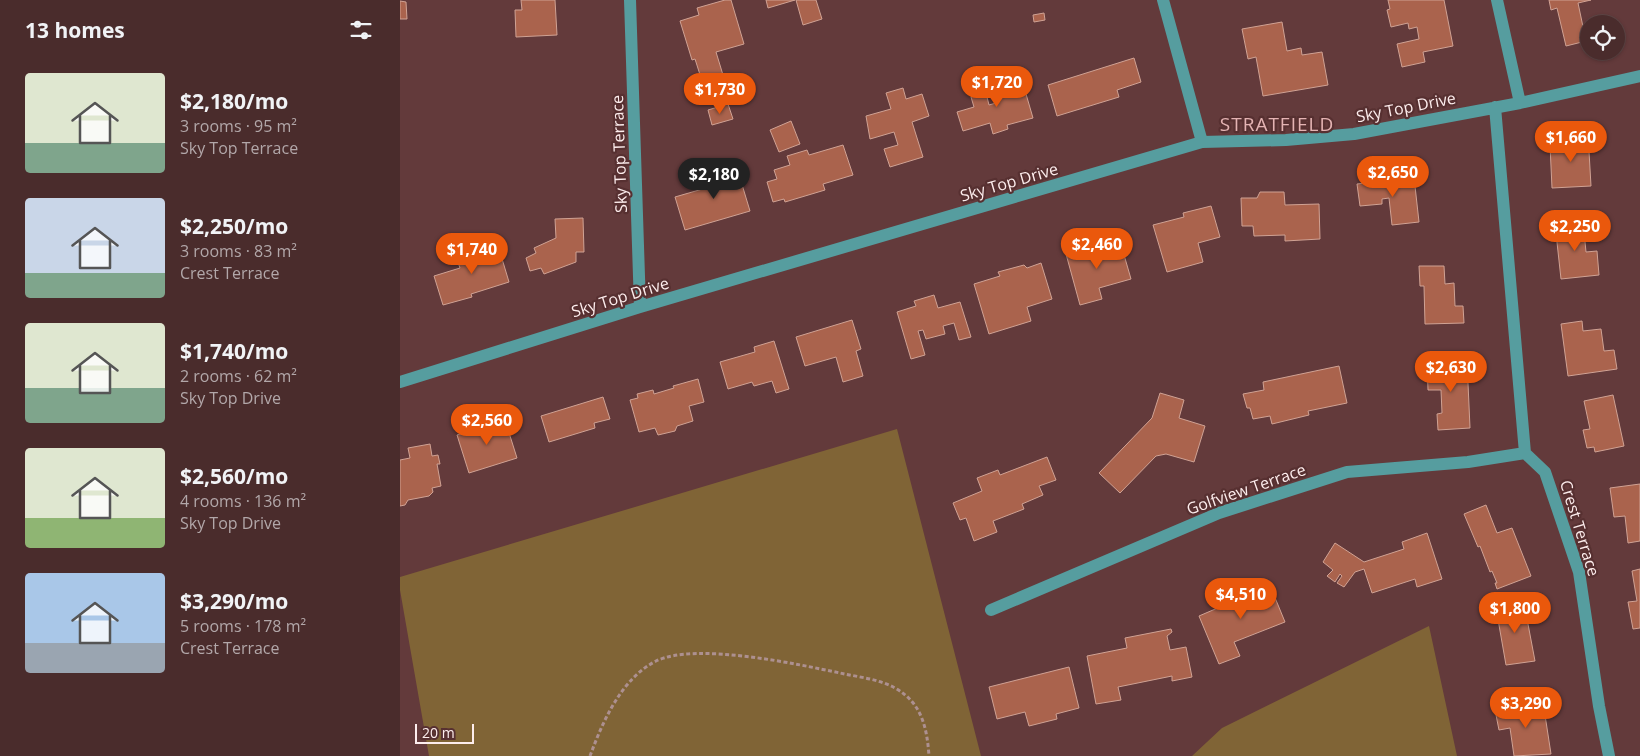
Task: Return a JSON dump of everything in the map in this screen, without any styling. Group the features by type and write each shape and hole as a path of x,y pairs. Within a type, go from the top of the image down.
{"street":[{"name":"Sky Top Terrace","path":"630,0 640,308"},
{"path":"1163,0 1202,142"},
{"path":"1498,0 1520,102"},
{"name":"Sky Top Drive","path":"400,382 640,308 1202,142 1286,140 1354,134 1496,107 1640,76"},
{"path":"1496,107 1525,454"},
{"name":"Golfview Terrace","path":"991,610 1219,513 1348,472 1468,462 1525,454"},
{"name":"Crest Terrace","path":"1525,454 1545,472 1579,572 1599,706 1609,756"}],"path":[{"path":"590,756 599,732 613,705 640,672 656,661 670,657 696,654 743,656 796,664 882,683 896,688 918,709 924,721 928,735 929,756"}],"shaded area":[{"path":"897,429 981,756 429,756 400,590 400,577"},
{"path":"1429,626 1457,756 1192,756 1222,728"}],"building":[{"path":"521,0 555,0 557,35 516,37 515,10 522,10"},
{"path":"731,0 744,44 716,52 723,75 702,81 695,59 692,60 680,21 699,15 697,8"},
{"path":"766,0 795,0 768,8"},
{"path":"796,0 816,0 822,19 803,25"},
{"path":"1388,0 1444,0 1453,46 1423,52 1425,62 1402,67 1397,44 1419,39 1417,27 1409,29 1408,23 1391,27 1387,10 1390,9"},
{"path":"1549,0 1591,0 1578,3 1581,15 1580,42 1566,46 1557,8 1551,10"},
{"path":"400,1 406,2 407,19 400,19"},
{"path":"1044,13 1045,20 1034,22 1033,15"},
{"path":"1282,22 1287,51 1301,48 1302,55 1322,52 1328,85 1263,96 1256,57 1248,59 1242,29"},
{"path":"1134,58 1141,82 1117,90 1119,97 1057,116 1048,85"},
{"path":"1011,74 1017,97 1026,94 1033,118 1007,125 1008,129 993,134 990,123 963,131 957,112 974,107 971,97 986,93 989,105 996,103 989,80"},
{"path":"903,88 906,99 922,94 929,116 912,122 923,157 890,167 884,149 898,145 894,132 870,139 866,116 891,109 886,93"},
{"path":"728,104 733,119 712,125 708,110"},
{"path":"791,121 800,144 779,152 770,130"},
{"path":"1588,134 1591,186 1552,188 1550,145 1567,144 1567,135"},
{"path":"843,145 853,175 823,184 825,190 785,202 784,199 773,202 767,182 777,179 774,170 790,165 787,156 807,150 809,155"},
{"path":"737,168 750,211 685,230 675,197 706,188 703,178"},
{"path":"1414,177 1419,222 1392,225 1389,198 1382,199 1382,204 1360,206 1357,184"},
{"path":"1260,192 1284,192 1285,205 1319,204 1320,239 1285,241 1285,235 1254,236 1253,226 1242,226 1241,198 1257,198"},
{"path":"1211,206 1220,237 1198,243 1203,262 1167,272 1153,225 1184,217 1183,213"},
{"path":"583,218 584,252 576,252 576,262 544,274 541,268 530,271 526,258 536,253 534,248 556,238 555,219"},
{"path":"1583,221 1586,252 1597,251 1599,275 1561,279 1555,224"},
{"path":"1120,241 1131,279 1099,288 1102,299 1080,305 1066,254 1075,251 1085,251"},
{"path":"488,244 492,255 500,252 509,282 471,294 472,297 443,305 434,276 460,268 455,254"},
{"path":"1041,263 1052,299 1027,307 1031,321 989,334 974,284 1000,276 998,272 1024,265 1027,268"},
{"path":"1419,266 1444,266 1445,284 1454,283 1455,306 1463,306 1464,323 1425,324 1424,286 1420,286"},
{"path":"934,295 938,308 960,302 971,337 959,340 954,323 943,326 945,334 926,339 923,330 918,331 925,355 911,359 897,312 916,306 914,301"},
{"path":"852,320 861,349 856,351 863,376 843,382 836,357 805,366 796,337"},
{"path":"1582,321 1583,331 1601,329 1604,351 1614,350 1617,369 1568,376 1561,324"},
{"path":"774,341 789,389 776,393 772,381 754,386 752,382 728,389 720,362 755,352 754,347"},
{"path":"1467,361 1470,428 1438,430 1437,414 1442,413 1441,390 1428,390 1427,363"},
{"path":"1339,366 1347,403 1308,411 1309,415 1272,424 1270,416 1253,419 1250,408 1247,408 1243,394 1264,390 1263,382"},
{"path":"698,379 704,402 689,406 693,421 677,426 675,431 658,435 655,428 639,432 630,400 638,398 637,394 653,390 654,394"},
{"path":"1160,393 1184,400 1179,418 1205,426 1194,462 1166,454 1156,456 1120,493 1099,473 1152,418"},
{"path":"1613,395 1624,446 1595,452 1594,447 1587,448 1583,430 1590,429 1584,401"},
{"path":"603,397 610,419 594,423 595,428 549,442 541,416"},
{"path":"505,420 517,458 469,473 457,435"},
{"path":"430,444 432,456 438,455 440,464 437,464 441,486 432,488 433,492 429,496 408,500 405,505 400,506 400,460 410,458 408,448"},
{"path":"1047,457 1056,480 1039,486 1043,495 1022,504 1024,509 993,521 997,532 974,541 966,518 960,520 953,503 982,491 977,478 998,470 1000,475"},
{"path":"1640,484 1640,541 1628,543 1625,516 1614,517 1610,488"},
{"path":"1486,505 1497,533 1512,528 1531,576 1497,589 1495,583 1497,583 1492,571 1490,572 1480,546 1478,547 1464,514"},
{"path":"1427,533 1442,579 1417,587 1415,579 1372,593 1364,569 1355,572 1344,587 1337,583 1342,576 1340,574 1335,582 1327,576 1333,570 1323,562 1335,543 1364,562 1404,549 1402,542"},
{"path":"1640,569 1640,628 1633,629 1628,602 1637,601 1632,571"},
{"path":"1269,583 1285,622 1234,642 1240,656 1219,664 1199,616 1220,607 1218,603"},
{"path":"1524,603 1535,661 1506,665 1496,608"},
{"path":"1171,629 1172,632 1167,636 1170,650 1186,647 1192,677 1172,681 1172,676 1118,687 1121,700 1096,704 1087,656 1127,648 1125,638"},
{"path":"1069,667 1079,708 1056,714 1057,719 1029,726 1025,712 997,719 989,687"},
{"path":"1543,702 1551,754 1514,756 1510,728 1499,730 1495,710"}],"district":[{"name":"STRATFIELD","path":"1277,124"}]}
